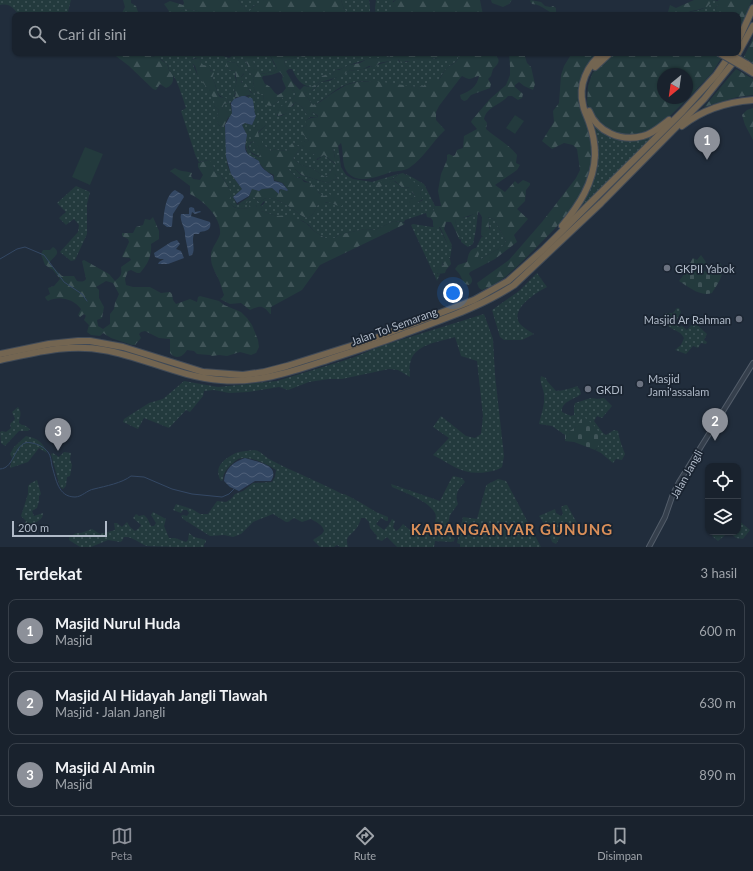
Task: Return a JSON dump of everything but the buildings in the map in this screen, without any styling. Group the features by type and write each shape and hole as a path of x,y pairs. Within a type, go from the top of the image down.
{"highway":[{"path":"741,34 753,8"},
{"name":"Jalan Tol Semarang","path":"741,49 753,26"},
{"path":"544,249 578,204 592,177 595,143 589,121 582,104 582,90 586,73 592,63 600,56"},
{"path":"606,56 596,64 590,73 586,85 586,104 590,114 598,126 612,135 622,138 631,138 652,133 683,111"},
{"path":"725,56 753,68"},
{"name":"Jalan Tol Semarang","path":"0,354 49,344 90,341 123,347 203,372 243,375 264,372 287,366 373,339 474,300 508,281 544,249 683,111 716,75 728,56"},
{"path":"734,56 753,73"},
{"name":"Jalan Tol Semarang","path":"0,360 58,349 100,349 116,352 187,374 220,380 242,381 294,371 368,347 475,308 514,285 601,203 716,85 737,56"},
{"path":"650,153 681,127 711,108 730,103 753,100"}],"street":[{"name":"Jalan Jangli","path":"649,547 665,517 679,482 753,363"}],"green space":[{"path":"0,0 71,0 68,12 16,12 9,5 0,5"},
{"path":"123,0 131,0 131,3 136,6 138,12 122,12 125,7"},
{"path":"183,0 238,0 248,12 200,12 184,9 180,12 168,12 164,4 170,1 183,5"},
{"path":"238,0 264,0 262,3 253,6 248,12"},
{"path":"264,0 341,0 344,9 347,12 248,12"},
{"path":"341,0 369,0 370,12 347,12 344,9"},
{"path":"376,0 396,0 393,1 392,12 376,12"},
{"path":"396,0 480,0 482,12 391,12 391,4"},
{"path":"491,0 512,0 509,4 503,7 492,3"},
{"path":"694,0 713,0 707,7 697,10 688,12 668,12 670,5 676,8"},
{"path":"713,0 719,1 719,4 715,8 717,12 692,12 703,9"},
{"path":"718,0 752,0 741,25 741,12 717,12 715,8 719,4"},
{"path":"530,1 541,2 545,6 553,6 556,8 556,12 551,12 536,4 532,4"},
{"path":"184,9 200,12 180,12"},
{"path":"753,38 753,65 743,59"},
{"path":"116,56 159,56 161,60 167,64 173,75 172,83 166,88 160,84 156,90 153,89 129,66"},
{"path":"157,56 223,56 229,58 232,56 244,56 248,66 248,71 254,76 253,85 255,91 258,94 263,94 264,100 271,106 284,97 288,97 293,90 296,94 277,110 277,116 281,116 289,112 289,108 293,106 295,102 302,107 307,115 311,115 313,112 318,117 310,117 306,121 307,125 303,128 302,133 309,140 306,144 304,141 302,146 308,148 315,155 317,160 324,155 335,164 333,148 338,145 341,167 346,175 353,179 372,182 398,174 393,178 372,187 377,188 394,181 403,188 411,187 412,193 415,195 410,199 415,203 423,200 420,193 422,189 409,180 406,174 424,184 435,206 433,212 427,212 405,220 404,222 394,221 375,230 365,229 338,235 335,238 325,238 303,221 261,211 265,202 264,201 259,207 256,205 250,205 249,208 236,208 229,202 229,188 221,175 215,172 213,165 208,160 199,162 196,157 181,111 186,108 175,78 168,65","holes":["195,58 200,60 201,64 213,72 212,78 218,94 229,100 228,103 224,104 222,108 227,112 229,119 232,113 230,103 236,98 234,95 236,93 234,91 237,82 235,71 230,70 226,66 227,61 236,63 244,74 241,79 242,82 254,94 247,97 251,98 252,100 256,116 252,125 245,123 242,125 247,135 245,143 248,155 256,159 259,157 252,154 248,147 251,142 254,141 253,132 256,126 258,124 266,125 258,133 262,143 264,146 269,148 270,151 276,149 288,151 293,143 301,148 293,158 301,165 312,168 325,177 335,168 335,174 338,180 334,179 328,183 301,175 295,169 288,169 297,178 299,177 310,183 322,195 333,196 340,202 336,205 330,202 318,204 315,211 309,217 303,217 282,202 270,198 266,198 259,202 254,197 246,203 237,205 233,197 242,189 231,174 227,164 225,127 219,125 217,121 219,110 214,106 215,102 213,96 197,74 191,60"]},
{"path":"244,56 253,56 253,62 261,74 274,72 277,68 271,56 300,56 284,61 285,65 289,69 286,71 293,83 300,90 304,86 311,87 319,82 322,76 328,74 332,75 336,69 339,70 349,65 360,63 369,58 381,58 383,56 452,56 451,60 446,61 435,58 401,63 398,59 392,59 390,61 379,63 375,67 369,66 363,69 349,71 338,77 321,82 310,92 304,93 313,105 346,85 357,82 375,81 417,87 423,86 431,80 439,80 444,71 457,60 459,56 496,56 499,61 488,79 491,84 490,88 471,95 464,101 461,99 460,95 467,92 477,83 479,76 470,79 461,77 436,112 436,120 445,130 424,155 414,164 405,170 363,179 353,177 344,167 341,143 336,148 333,148 336,164 324,155 315,160 315,155 300,144 302,140 306,143 309,140 300,132 300,130 307,125 305,122 308,119 318,116 313,112 311,115 307,115 302,107 295,102 289,108 290,111 288,113 278,116 276,110 293,98 296,94 293,90 289,97 284,97 271,106 266,105 263,94 258,94 255,91 253,85 254,76 248,71 248,65 244,59","holes":["280,72 283,76 282,79 286,88 278,95 265,84 262,78 263,76"]},
{"path":"252,56 270,56 277,68 274,72 260,74 253,62"},
{"path":"300,56 383,56 381,59 369,58 341,69 336,69 332,75 323,75 319,82 311,87 301,83 297,79 292,69 289,69 285,65 284,61"},
{"path":"300,56 314,56 310,58"},
{"path":"449,56 459,56 457,60 442,74 439,80 432,81 419,87 371,81 353,82 341,87 313,105 304,93 313,90 321,82 329,81 349,71 363,69 390,61 392,58 398,59 399,62 418,59 445,60"},
{"path":"509,56 525,56 527,63 531,67 535,84 533,90 519,82 515,85 515,87 523,94 522,98 518,100 512,96 508,96 491,108 484,119 487,123 486,129 514,151 517,155 516,163 520,165 517,170 495,185 505,192 515,181 518,184 523,180 530,183 526,190 525,201 517,209 528,219 514,235 517,242 495,259 470,272 469,274 472,281 471,284 467,285 455,269 458,265 467,262 469,253 476,248 479,253 478,257 481,259 504,245 506,241 496,223 496,220 488,217 489,230 485,238 481,235 482,217 479,212 455,221 462,240 459,239 451,222 446,222 444,229 452,245 451,247 448,245 440,227 435,228 433,226 433,221 431,218 427,217 426,213 433,212 435,206 441,206 438,191 441,174 447,160 447,155 455,155 457,150 463,148 464,136 477,129 471,122 472,120 490,99 506,85 510,75"},
{"path":"570,56 596,56 588,66 581,80 579,95 583,115 593,147 592,164 585,187 574,207 559,225 535,249 503,278 482,290 479,288 477,283 509,260 542,222 576,178 580,170 577,149 573,145 564,143 552,149 542,141 554,122 553,111 559,103 561,75 564,66"},
{"path":"610,56 722,57 712,73 693,93 693,68 657,68 657,104 682,104 663,123 651,131 631,136 607,130 591,113 587,103 588,86 592,74 598,66"},
{"path":"199,59 203,65 210,66 210,70 214,73 212,78 218,95 229,100 228,103 224,104 222,108 228,112 228,117 224,127 219,125 217,115 219,110 214,106 213,98 198,76 195,66 190,61"},
{"path":"226,61 236,63 242,70 244,73 241,77 241,82 246,84 250,92 254,94 253,95 235,97 236,93 234,90 237,82 235,71 230,70 226,66"},
{"path":"736,69 753,79 753,95 737,97 704,107"},
{"path":"753,108 753,140 745,125 742,115 747,110"},
{"path":"515,115 524,121 515,134 506,128"},
{"path":"590,119 605,133 618,140 633,141 654,136 583,205 582,203 593,182 596,162 596,152"},
{"path":"263,121 266,125 258,132 259,137 264,146 269,148 270,151 276,149 288,151 293,143 301,148 293,158 301,165 312,168 325,177 335,168 335,174 338,180 334,179 328,183 302,175 295,169 288,169 297,178 301,178 304,182 311,183 319,193 324,196 329,194 336,197 343,203 342,206 328,202 318,204 312,215 309,217 303,217 282,202 270,198 266,198 259,202 254,197 246,203 237,205 249,197 252,189 259,191 262,189 272,188 279,194 280,190 282,189 288,190 283,183 274,180 274,175 266,171 256,159 259,157 260,152 253,140 253,130 259,122"},
{"path":"253,141 259,148 261,154 259,156 252,153 250,150 249,145"},
{"path":"85,147 103,154 90,185 72,177"},
{"path":"208,160 212,162 215,172 221,175 232,193 229,200 232,206 240,209 249,208 250,202 255,204 257,207 262,205 263,207 261,211 277,216 289,215 306,223 314,231 325,238 335,238 338,235 365,229 375,230 394,221 405,224 320,265 302,290 271,307 271,314 263,307 250,310 241,303 230,304 220,299 224,295 211,261 212,251 220,234 218,222 211,210 206,205 190,194 190,186 170,171 175,168 190,172 192,173 191,176 193,179 200,180 203,175 198,167 198,163"},
{"path":"403,173 422,189 420,193 423,199 417,203 409,203 409,200 415,195 411,191 411,188 403,188 395,181 377,188 372,188 371,186 372,183 393,179 399,174"},
{"path":"76,186 90,192 87,204 87,234 75,260 71,261 60,252 78,232 79,225 74,219 66,225 59,218 66,212 57,203"},
{"path":"478,212 473,244 468,247 461,242 462,240 455,221 459,218 468,217"},
{"path":"153,217 159,231 159,239 151,244 149,260 140,273 131,270 128,271 125,279 126,285 133,287 150,287 161,293 170,292 176,304 190,299 197,302 198,297 200,296 219,301 224,305 241,312 252,325 258,340 259,347 256,353 251,355 240,352 227,356 212,356 197,354 194,351 187,350 184,354 177,357 170,353 170,339 159,338 145,331 139,334 141,338 135,345 111,338 103,333 100,336 91,335 87,332 89,325 84,320 86,316 84,314 80,317 78,315 81,309 78,306 66,299 57,298 48,301 46,299 45,297 50,294 48,288 54,286 60,279 53,270 45,265 41,254 43,250 50,250 53,247 56,249 56,255 49,263 62,276 74,276 77,281 84,281 86,279 82,261 84,260 109,274 115,281 121,275 121,267 131,260 130,258 122,257 129,242 128,239 122,236 122,233 133,233 136,227 143,225 145,219 150,220","holes":["106,281 113,283 119,294 114,309 110,314 110,324 103,329 98,326 97,320 102,318 104,307 99,298 99,290 96,287"]},
{"path":"487,217 496,220 496,223 506,241 504,245 481,259 478,257 476,248 482,236 483,237 490,228"},
{"path":"411,225 439,227 447,243 452,247 450,258 443,260 442,263 444,264 439,267 437,274 440,274 437,281"},
{"path":"701,255 706,262 702,270 713,275 720,263 722,267 722,274 716,286 712,293 708,294 699,293 679,281 693,258 697,260"},
{"path":"447,257 450,259 451,264 445,273 438,274 436,271 439,266 444,265 442,262"},
{"path":"537,273 547,287 531,297 521,307 518,313 520,324 534,334 522,340 504,340 500,337 492,310 519,291"},
{"path":"677,308 679,308 681,312 675,323 679,327 682,326 687,330 694,322 707,334 704,340 707,342 706,344 701,343 698,348 693,346 686,354 675,350 681,345 684,338 680,333 668,325 664,314 673,313"},
{"path":"484,314 493,339 495,375 504,456 502,467 499,469 479,473 465,471 458,469 433,455 449,438 433,427 441,416 466,436 475,438 481,434 483,416 477,361 461,356 455,337 435,342 421,348 416,352 412,357 410,364 410,377 398,370 389,369 342,379 309,382 288,390 279,387 248,392 229,393 214,390 204,391 203,396 190,412 186,410 169,428 144,418 138,429 123,422 124,419 149,403 163,399 184,381 218,387 277,381 352,358 381,346"},
{"path":"541,376 546,378 556,391 577,386 580,390 581,394 566,403 562,408 562,412 571,416 574,415 575,403 591,398 604,398 612,406 602,418 597,416 594,421 606,435 614,430 618,431 625,454 622,460 616,459 613,463 595,450 597,449 576,427 565,435 552,426 539,424 544,399"},
{"path":"18,407 21,413 19,423 30,429 28,431 19,431 5,446 1,443 0,432 6,432 11,428 10,424 15,419 12,412"},
{"path":"585,418 593,424 599,432 600,441 595,450 574,442 565,441 565,434 576,427 581,419"},
{"path":"26,436 34,438 40,442 44,446 47,453 39,448 28,462 10,468 12,458 10,454 14,447"},
{"path":"254,450 260,452 278,464 344,494 388,517 388,521 381,518 376,524 384,530 392,519 395,521 393,527 396,531 403,524 410,530 423,536 433,527 436,519 435,513 422,501 392,487 391,484 440,501 453,476 462,478 465,482 458,492 458,504 450,515 446,535 455,538 454,541 435,541 434,547 397,547 387,537 382,541 376,539 377,536 370,528 369,522 365,518 361,518 357,527 347,539 348,547 340,547 337,545 334,547 320,547 313,540 324,531 319,524 311,519 302,522 294,518 286,522 273,514 253,522 241,534 233,537 224,535 210,536 183,519 181,516 187,516 189,513 187,510 183,510 181,513 173,510 176,504 192,509 200,514 208,514 217,501 226,502 235,494 243,491 253,483 272,482 275,477 276,470 260,462 247,458 237,460 228,467 223,480 221,481 218,473 220,466 225,460 242,451"},
{"path":"64,452 71,453 70,459 72,465 70,476 67,477 66,486 63,489 60,487 51,454 53,453 59,457"},
{"path":"498,479 506,481 541,547 460,547 460,544 457,543 463,517 477,519 486,486"},
{"path":"37,480 41,494 39,496 37,508 32,511 34,516 43,513 43,516 40,520 27,527 24,525 26,521 21,516 28,494 28,486"},
{"path":"567,505 582,532 573,537 567,531 562,534 556,544 552,542 547,529 539,516 555,509 556,513 561,516 563,514 561,507"},
{"path":"153,512 166,519 164,526 169,538 175,538 186,542 188,540 189,533 194,537 206,540 204,547 147,546 133,539 124,537 120,542 108,540 91,547 80,547 69,540 69,537 76,533 81,533 92,529 100,534 115,530 114,523 117,523 122,527 127,522 135,531 141,525 133,518 136,514 139,516 144,515 151,526 154,526 156,523 151,515"},
{"path":"741,522 750,530 743,539 736,538 732,535 741,535"},
{"path":"713,535 725,535 718,541 712,536"}],"water":[{"path":"242,96 252,98 256,116 252,125 245,123 242,125 247,135 245,145 246,151 250,156 259,161 263,168 273,176 274,181 282,183 288,190 281,189 279,190 279,194 272,188 262,189 259,191 252,189 249,196 237,203 233,197 242,189 231,174 226,157 225,125 232,113 231,103 234,99"},
{"path":"175,190 184,197 173,214 172,226 167,227 163,224 167,200"},
{"path":"189,208 194,208 195,212 201,212 195,214 192,212 191,216 210,222 210,227 208,230 200,232 199,234 194,234 193,253 189,256 181,214 189,214"},
{"path":"177,240 180,244 176,249 181,251 184,258 168,264 158,264 164,259 155,257 154,253 171,242"},
{"path":"245,458 266,465 270,468 273,471 271,481 255,481 239,491 230,487 224,481 226,473 230,466"}],"waterway":[{"path":"0,259 17,249 25,247 44,255 64,282 82,294 87,301"},
{"path":"0,469 5,468 9,464 22,445 32,443 41,446 48,452 61,491 69,496 78,497 91,490 119,482 131,476 144,477 172,489 192,494 222,497 229,494 234,489"}],"place":[{"name":"Masjid Nurul Huda","path":"707,160"},
{"name":"GKPII Yabok","path":"667,268"},
{"name":"Masjid Ar Rahman","path":"739,319"},
{"name":"Masjid Jami'assalam","path":"640,384"},
{"name":"GKDI","path":"588,389"},
{"name":"Masjid Al Hidayah Jangli Tlawah","path":"715,441"},
{"name":"Masjid Al Amin","path":"58,451"}],"district":[{"name":"KARANGANYAR GUNUNG","path":"512,529"}]}
